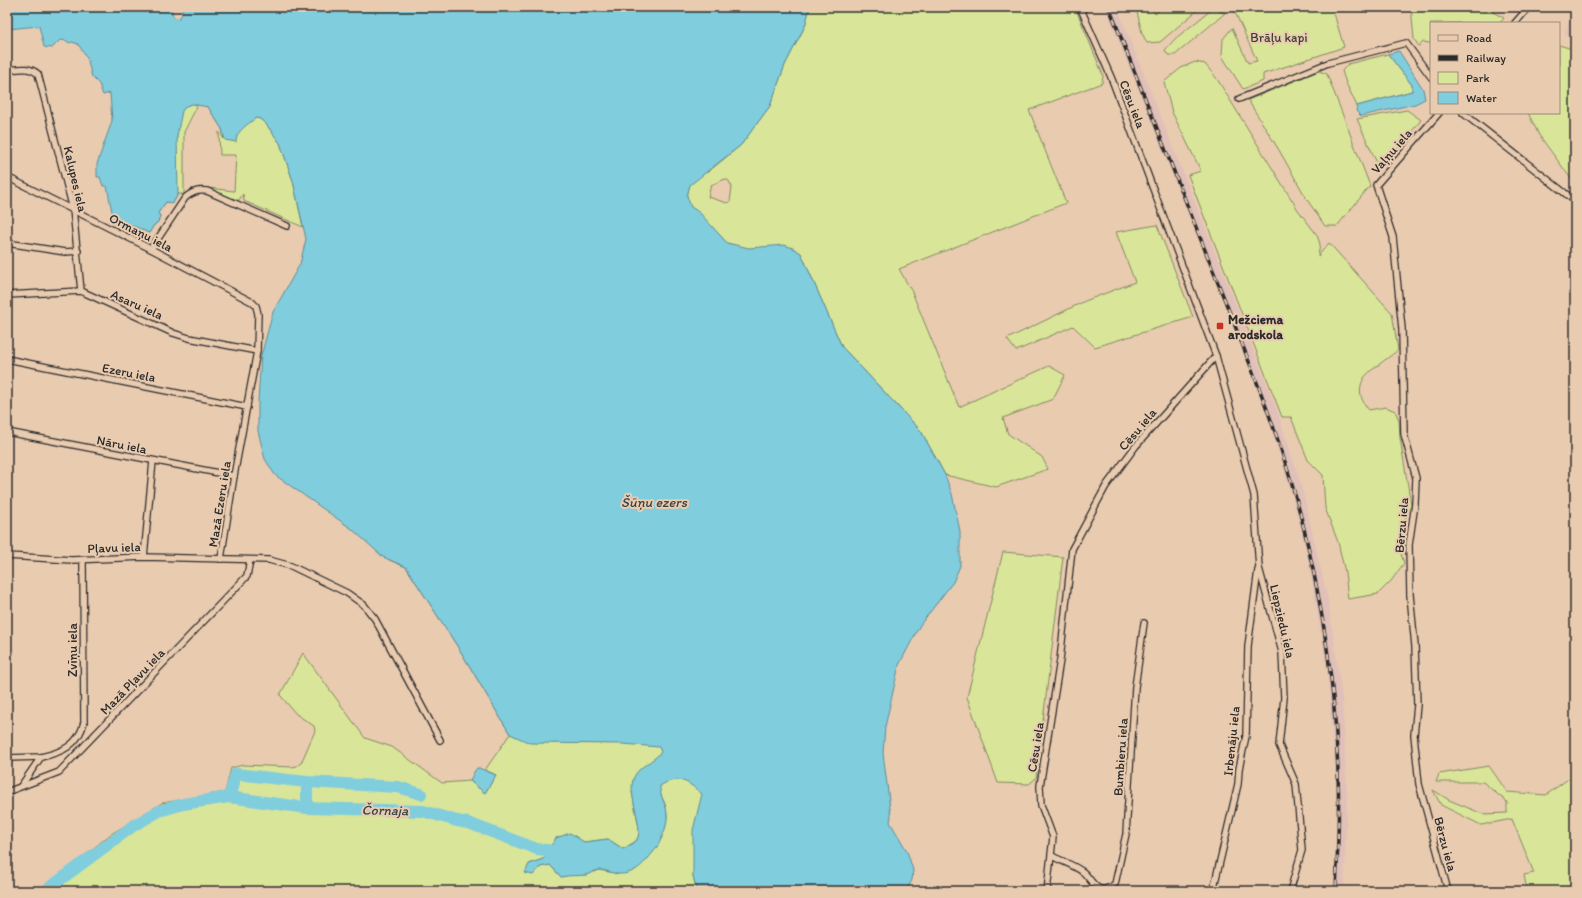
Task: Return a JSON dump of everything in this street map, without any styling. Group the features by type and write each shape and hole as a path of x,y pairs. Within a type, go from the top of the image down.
{"street":[{"name":"Cēsu iela","path":"1047,891 1053,837 1041,805 1040,786 1060,660 1072,549 1106,486 1135,447 1216,356 1111,77 1080,7"},
{"path":"1516,22 1529,7"},
{"path":"1239,99 1328,63 1406,43 1430,76"},
{"name":"Kalupes iela","path":"7,70 26,68 33,70 38,74 73,209 81,291"},
{"name":"Vaļņu iela","path":"1376,185 1438,114"},
{"path":"1464,114 1575,201"},
{"name":"Ormaņu iela","path":"7,177 73,209 252,302 256,306 258,314"},
{"name":"Bērzu iela","path":"1376,185 1393,237 1402,329 1404,434 1416,478 1416,504 1409,545 1410,595 1415,646 1417,705 1414,735 1419,784 1448,891"},
{"path":"151,249 185,198 192,192 200,190 207,191 287,226"},
{"path":"7,242 65,252 78,251"},
{"name":"Asaru iela","path":"7,295 81,291 173,333 189,338 257,351"},
{"name":"Mazā Ezeru iela","path":"258,314 257,351 234,476 222,559 269,560 291,566 347,593 364,604 375,619 440,740"},
{"name":"Liepziedu iela","path":"1216,356 1254,495 1259,568 1282,652 1284,698 1279,745 1296,784 1302,850 1290,891"},
{"name":"Ezeru iela","path":"7,359 247,407"},
{"name":"Nāru iela","path":"7,432 153,462 234,476"},
{"path":"144,557 153,462"},
{"name":"Pļavu iela","path":"7,556 83,560 144,557 222,559"},
{"name":"Zvīņu iela","path":"41,757 67,748 78,739 82,733 84,722 83,560"},
{"name":"Mazā Pļavu iela","path":"7,792 59,772 247,576 250,560"},
{"name":"Irbenāju iela","path":"1213,891 1238,784 1239,769 1246,736 1248,646 1259,568"},
{"name":"Bumbieru iela","path":"1052,856 1083,872 1093,887 1101,891 1109,890 1115,884 1126,834 1135,687 1144,623"},
{"path":"21,786 41,757"},
{"path":"7,758 41,757"}],"shaded area":[{"path":"1105,7 1117,7 1277,411 1301,484 1328,600 1342,698 1347,796 1344,891 1333,891 1336,840 1336,784 1327,669 1309,563 1297,513 1267,414 1249,365"},
{"path":"1573,7 1575,7 1575,38 1565,34"}],"green space":[{"path":"810,7 1075,7 1103,75 1102,83 1029,110 1066,203 899,269 912,292 959,407 1049,366 1065,375 1053,399 1003,418 1008,434 1042,457 1048,469 996,487 945,475 921,431 842,347 801,253 769,257 727,243 710,225 684,208 692,176 708,172 741,145 770,106 785,65 805,26","holes":["725,179 729,181 732,187 730,202 727,203 708,197 711,185"]},
{"path":"1136,7 1152,7 1155,14 1164,7 1201,7 1160,42 1147,43 1142,33"},
{"path":"1215,7 1218,7 1219,11 1225,13 1175,55 1168,55 1165,50 1176,38"},
{"name":"Brāļu kapi","path":"1240,7 1332,7 1344,47 1263,74 1263,81 1243,89 1222,56 1223,39 1232,28 1248,63 1257,61 1234,10"},
{"path":"1411,7 1483,7 1504,18 1501,22 1430,22 1430,43 1423,42 1419,46 1414,39"},
{"path":"1560,45 1575,50 1575,179 1572,180 1539,135 1528,114 1560,114"},
{"path":"1388,54 1412,85 1412,91 1357,106 1342,71 1348,64"},
{"path":"1195,62 1205,64 1217,79 1298,210 1317,235 1320,244 1318,256 1329,243 1392,313 1398,350 1366,375 1362,382 1360,391 1362,399 1369,410 1386,407 1395,411 1399,420 1400,438 1411,505 1402,526 1399,548 1404,563 1391,581 1378,594 1348,599 1345,572 1338,542 1325,508 1323,475 1308,460 1291,417 1282,417 1188,175 1201,171 1172,112 1164,82 1181,68"},
{"path":"1319,71 1327,74 1370,186 1337,226 1325,226 1308,201 1248,100"},
{"path":"173,95 260,119 266,124 280,143 293,181 303,227 244,201 243,194 238,201 236,201 199,187 234,191 236,155 220,155 219,132 224,139 222,129 208,107 198,104 184,132 184,194 178,194 173,203 166,202 158,213 160,216 158,222 149,233 113,217"},
{"path":"1407,110 1421,120 1388,160 1378,165 1357,119"},
{"path":"1157,225 1193,317 1095,347 1073,326 1016,351 1007,339 1085,301 1135,282 1116,232"},
{"path":"408,549 648,724 710,789 693,876 697,891 37,891 54,880 111,834 162,803 225,792 231,768 243,765 292,767 301,763 315,731 314,726 296,714 280,695 303,653 365,738 392,747 442,783 470,781 485,793 496,775 485,770 510,734 461,652 406,567 389,560","holes":["632,792 660,793 665,804 667,816 665,829 619,874 599,870 586,875 571,874 561,877 550,865 540,867 533,875 529,864 543,859 556,838 584,842 608,839 623,849 636,841 640,833"]},
{"path":"1003,552 1063,557 1036,778 1029,784 998,783 967,697"},
{"path":"1489,766 1507,792 1546,795 1575,774 1575,891 1527,891 1524,875 1534,873 1512,819 1481,825 1441,805 1433,790 1449,800 1483,814 1507,813 1507,802 1483,782 1436,782 1439,774"}],"water":[{"name":"Šūņu ezers","path":"7,7 171,7 173,16 178,19 182,14 182,7 810,7 805,26 785,65 770,106 741,145 690,185 687,196 691,207 699,212 727,243 749,248 784,245 801,253 842,347 921,431 945,475 952,494 960,531 960,566 953,582 920,625 899,665 885,727 883,753 891,816 890,822 907,851 913,870 912,880 906,891 697,891 693,876 693,830 702,794 688,783 678,780 667,782 660,786 667,811 665,829 655,850 640,867 624,874 598,870 586,875 561,877 550,865 540,867 533,875 525,873 529,864 543,859 556,838 570,833 584,842 608,839 623,849 636,841 639,828 632,793 632,784 634,777 640,769 661,752 659,747 623,744 530,743 510,734 461,652 406,567 383,557 352,529 275,475 265,459 258,431 261,356 273,312 300,264 306,239 293,181 280,143 266,124 260,119 256,118 240,131 236,142 225,140 222,129 208,107 192,104 186,106 182,111 177,136 178,194 173,203 166,202 158,213 160,216 158,222 149,233 113,217 107,186 103,186 100,177 97,177 97,164 112,121 110,93 103,95 99,84 92,77 87,58 78,44 60,40 52,48 44,47 39,26 7,29"},
{"path":"1399,51 1423,89 1425,99 1415,104 1361,116 1356,111 1357,106 1412,91 1412,85 1388,54"},
{"path":"477,768 496,775 485,793 470,781"}],"waterway":[{"path":"229,797 236,774 307,782 398,787 421,794"},
{"path":"307,782 307,808"},
{"name":"Čornaja","path":"45,891 133,826 159,811 183,804 229,797 307,808 423,811 468,823 537,849 565,852"}],"railway":[{"path":"1109,7 1256,380 1280,445 1300,512 1308,546 1327,648 1336,726 1338,769 1336,891"}],"place":[{"name":"Mežciema arodskola","path":"1220,326"}]}
